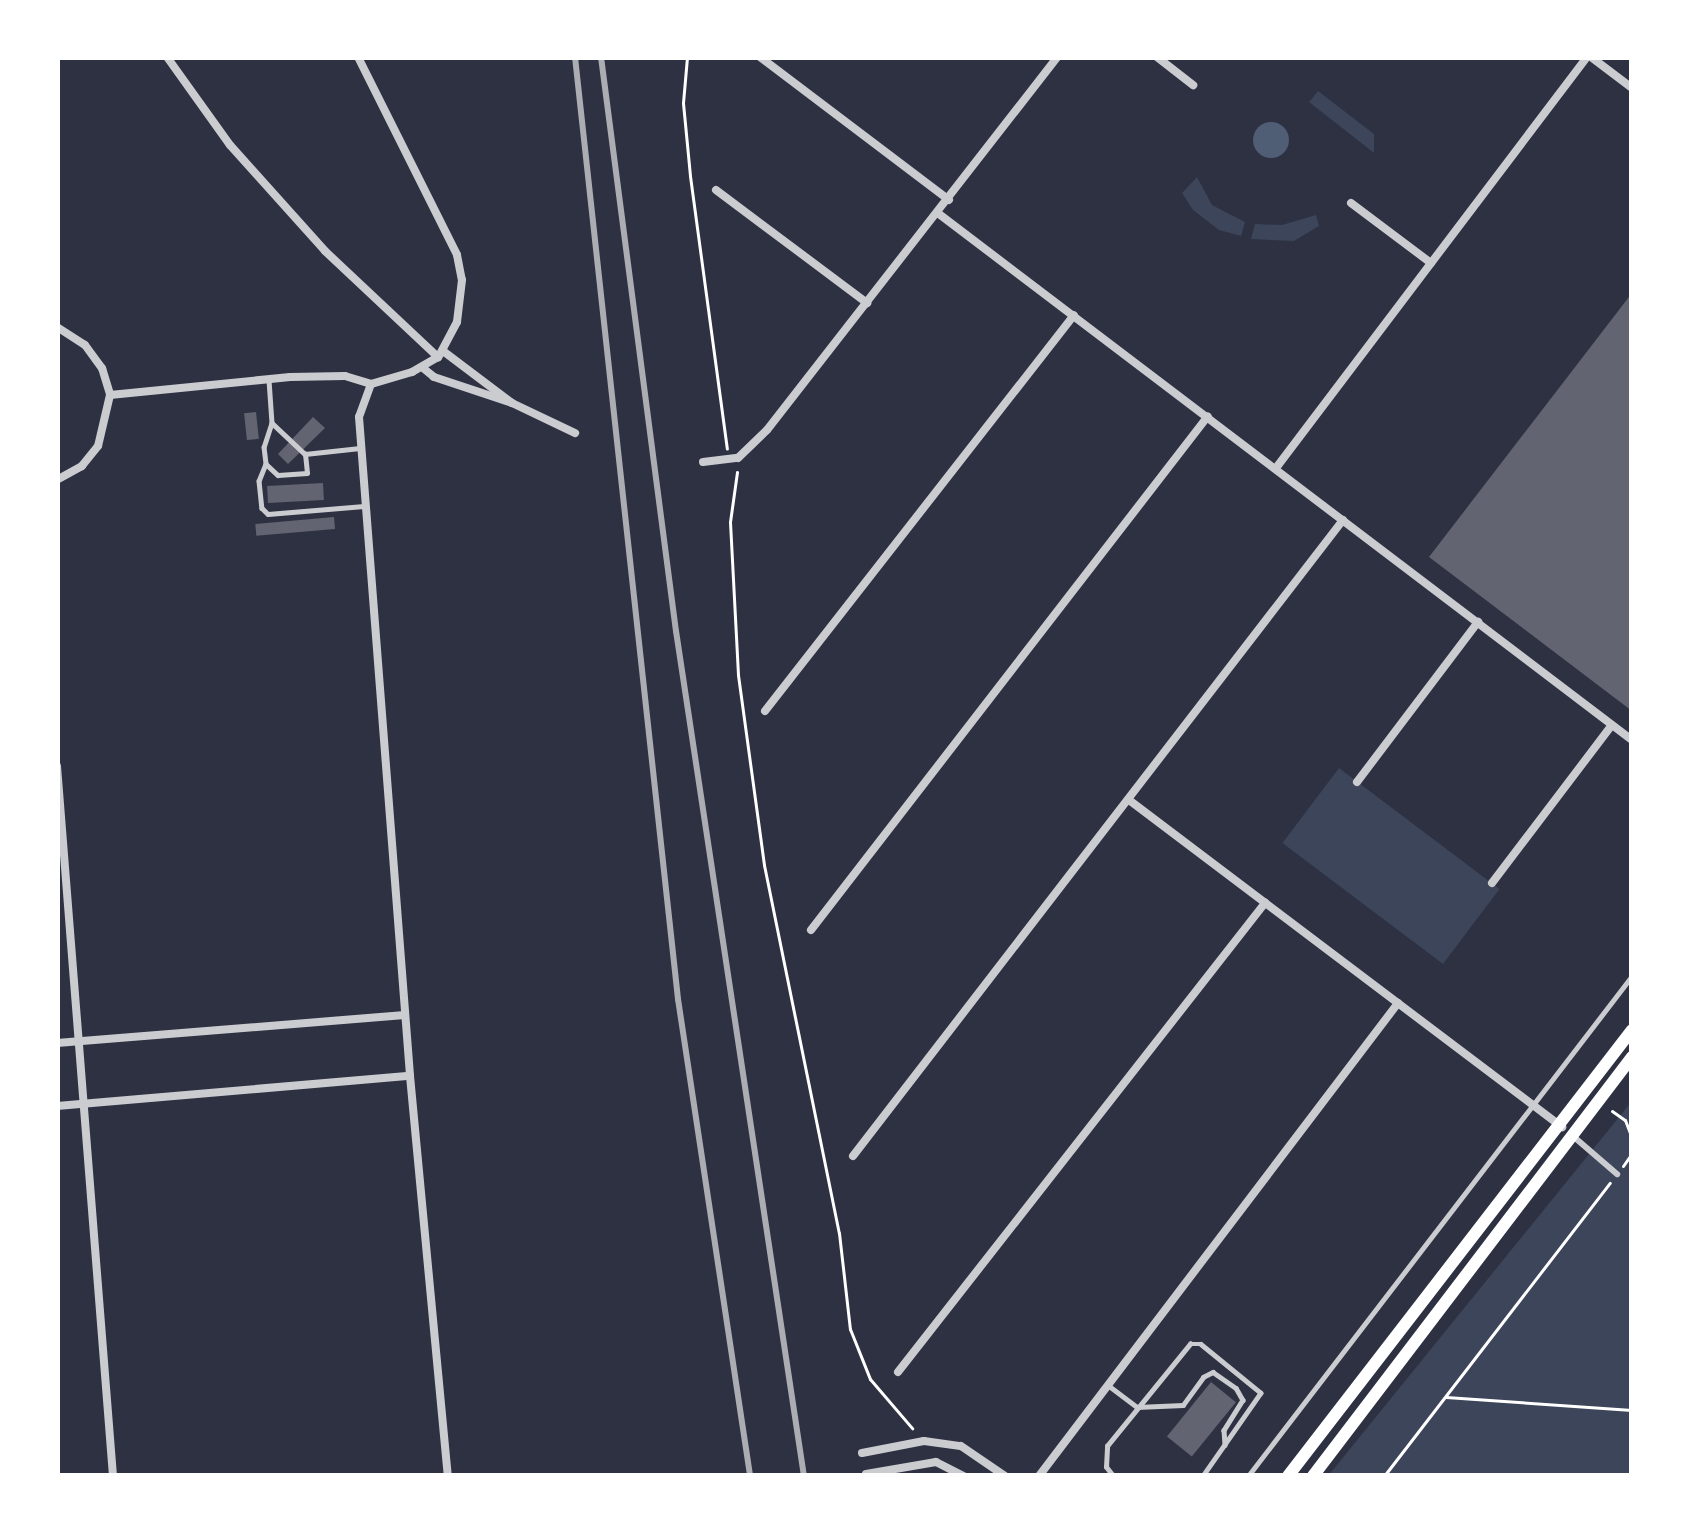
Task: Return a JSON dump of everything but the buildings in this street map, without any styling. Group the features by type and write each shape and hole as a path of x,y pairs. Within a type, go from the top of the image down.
{"main road":[{"path":"1288,1476 1632,1030"},
{"path":"1313,1476 1632,1057"}],"street":[{"path":"167,57 230,146 325,251 440,354 512,403"},
{"path":"110,395 345,376 371,384 422,368 440,354 463,299 457,254 358,57"},
{"path":"760,57 949,200"},
{"path":"703,462 733,459 752,448 1057,57"},
{"path":"1157,57 1193,85"},
{"path":"1276,468 1589,57 1632,88"},
{"path":"716,190 867,303"},
{"path":"1351,203 1431,263"},
{"path":"938,214 1632,740"},
{"path":"765,711 1074,316"},
{"path":"57,327 86,345 102,368 110,395 98,446 82,466 57,480"},
{"path":"422,368 575,433"},
{"path":"371,384 360,403 366,506 410,1076 448,1476"},
{"path":"811,930 1208,416"},
{"path":"854,1156 1343,519"},
{"path":"1357,782 1478,622"},
{"path":"1492,883 1612,725"},
{"path":"57,766 113,1476"},
{"path":"1129,800 1617,1174"},
{"path":"898,1372 1265,903"},
{"path":"1040,1476 1398,1003"},
{"path":"57,1043 405,1015"},
{"path":"57,1106 410,1076"},
{"path":"862,1453 924,1441 961,1446 1005,1476"},
{"path":"866,1474 936,1462 964,1476"}],"lane":[{"path":"268,380 272,423 259,481 262,508 268,514 366,506"},
{"path":"266,464 278,475 307,473 305,454 272,423"},
{"path":"305,454 362,448"},
{"path":"1248,1476 1632,976"},
{"path":"1113,1476 1106,1467 1107,1445 1185,1346 1201,1344 1261,1393 1203,1476"},
{"path":"1108,1385 1137,1407 1183,1405 1203,1377 1213,1372 1236,1388 1243,1400 1224,1430 1225,1445"}],"path":[{"path":"687,57 683,103 733,459 730,522 738,675 764,865 838,1233 850,1329 870,1379 924,1441"},
{"path":"1598,1102 1625,1120 1632,1138"},
{"path":"1384,1476 1617,1174"},
{"path":"1444,1397 1632,1410"}],"shaded area":[{"path":"1318,91 1374,134 1374,153 1309,102"},
{"path":"1271,122 1283,128 1289,140 1283,152 1271,158 1259,152 1253,140 1259,128"},
{"path":"1197,177 1212,205 1245,222 1241,236 1219,230 1193,210 1182,193"},
{"path":"1316,215 1319,226 1294,241 1251,239 1255,224 1282,225"},
{"path":"1339,768 1500,889 1443,964 1282,843"},
{"path":"1632,1101 1632,1476 1328,1476"}],"railway":[{"path":"575,57 678,999 750,1476"},
{"path":"601,57 676,631 804,1476"}]}
